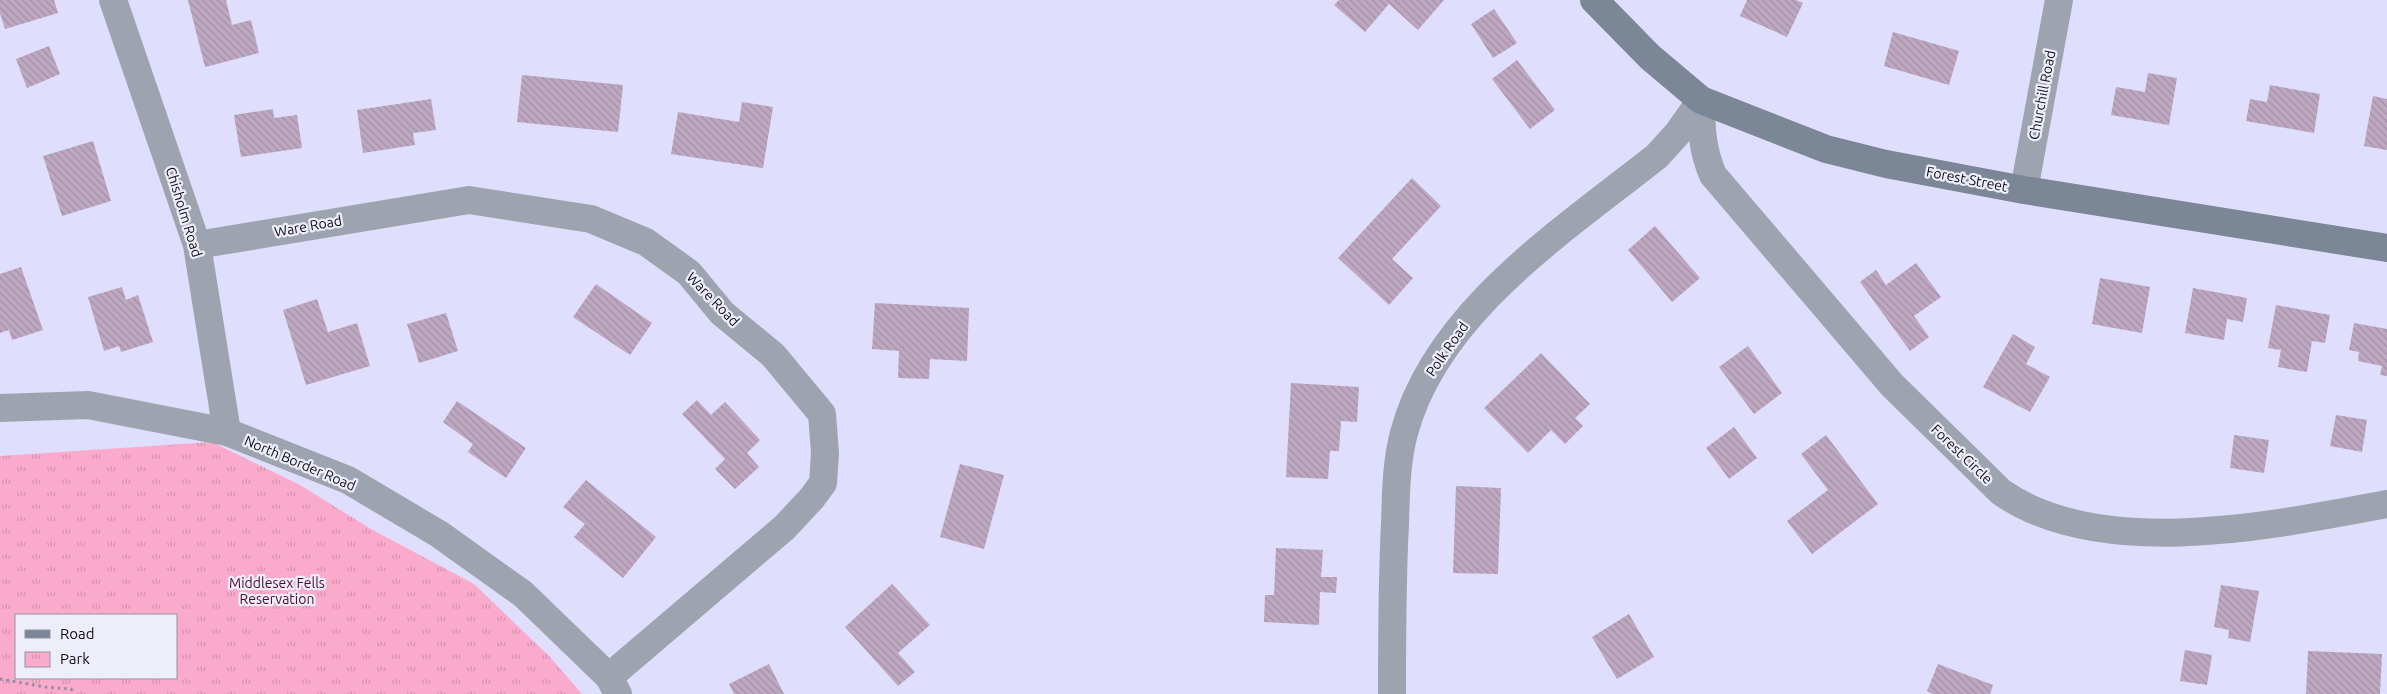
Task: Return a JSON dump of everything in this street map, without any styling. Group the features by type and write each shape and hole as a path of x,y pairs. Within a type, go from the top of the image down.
{"main road":[{"name":"Forest Street","path":"1594,0 1645,52 1701,100 1826,150 1886,164 2024,190 2387,248"}],"street":[{"name":"Chisholm Road","path":"112,0 196,245 227,432"},
{"name":"Churchill Road","path":"2024,190 2059,0"},
{"name":"Forest Circle","path":"1701,100 1702,134 1706,160 1713,174 1892,385 2001,492 2020,505 2058,518 2104,528 2156,533 2234,529 2311,518 2387,504"},
{"name":"Polk Road","path":"1392,694 1391,595 1397,471 1404,433 1423,383 1435,360 1493,290 1515,268 1657,156 1701,100"},
{"name":"Ware Road","path":"196,245 469,200 591,219 646,242 689,273 722,313 773,355 822,414 825,453 823,483 785,527 613,686"},
{"name":"North Border Road","path":"0,408 88,405 227,432 348,480 439,534 523,594 613,686"}],"path":[{"path":"0,679 45,687 71,689 74,694"}],"green space":[{"name":"Middlesex Fells Reservation","path":"212,442 300,485 371,529 474,584 550,657 582,694 0,694 0,456"}],"building":[{"path":"0,0 54,0 58,13 5,29 0,13"},
{"path":"188,0 226,0 232,25 251,20 259,53 205,67"},
{"path":"1339,0 1444,0 1418,30 1389,4 1365,32 1334,5"},
{"path":"1747,0 1796,0 1803,3 1787,37 1740,16"},
{"path":"1494,9 1517,43 1493,58 1471,24"},
{"path":"1893,32 1959,51 1949,85 1884,66"},
{"path":"49,46 60,74 27,88 16,59"},
{"path":"1517,60 1555,110 1530,129 1492,79"},
{"path":"2148,73 2177,78 2169,125 2111,115 2116,87 2145,92"},
{"path":"522,75 623,85 618,132 517,122"},
{"path":"2270,85 2320,94 2314,133 2246,121 2250,99 2267,102"},
{"path":"2373,96 2387,99 2387,150 2364,146"},
{"path":"431,99 436,130 413,133 415,145 363,153 357,110"},
{"path":"742,102 773,107 763,168 671,154 678,112 739,122"},
{"path":"273,109 274,118 297,115 302,148 241,157 234,115"},
{"path":"93,141 111,201 62,216 43,156"},
{"path":"1412,178 1441,206 1392,259 1413,278 1389,305 1338,258"},
{"path":"1655,226 1700,278 1672,302 1628,250"},
{"path":"1916,263 1941,297 1914,316 1929,337 1910,351 1860,282 1876,270 1886,285"},
{"path":"21,267 43,330 12,340 9,330 0,333 0,274"},
{"path":"2100,278 2150,287 2142,333 2092,324"},
{"path":"596,284 652,323 630,355 573,317"},
{"path":"122,287 126,300 138,295 153,342 121,352 119,346 104,351 88,297"},
{"path":"2193,288 2247,298 2243,322 2227,319 2224,340 2185,333"},
{"path":"317,299 328,332 357,323 370,366 306,385 283,310"},
{"path":"875,303 969,308 967,361 930,359 929,379 898,378 899,351 872,349"},
{"path":"2276,305 2330,315 2325,343 2312,341 2307,372 2278,367 2281,350 2268,348"},
{"path":"446,313 458,351 419,363 407,324"},
{"path":"2354,323 2387,329 2387,376 2380,375 2382,366 2358,361 2359,352 2349,350"},
{"path":"2013,334 2035,347 2026,364 2050,377 2030,412 1983,387"},
{"path":"1748,346 1782,393 1754,414 1719,367"},
{"path":"1541,353 1590,404 1575,418 1583,426 1565,444 1551,430 1528,453 1484,408"},
{"path":"1291,383 1359,387 1357,422 1341,421 1339,451 1330,451 1328,479 1286,477"},
{"path":"697,400 711,415 725,402 760,440 747,453 759,467 735,489 715,469 725,459 682,414"},
{"path":"457,401 526,448 506,478 468,452 473,444 443,422"},
{"path":"2336,415 2367,420 2362,452 2330,446"},
{"path":"1734,427 1757,458 1729,479 1706,448"},
{"path":"1826,435 1878,504 1812,554 1787,521 1828,490 1801,454"},
{"path":"2234,435 2269,440 2264,473 2230,468"},
{"path":"960,464 1004,475 984,549 940,537"},
{"path":"586,480 656,537 623,578 574,537 585,524 563,507"},
{"path":"1456,486 1501,488 1498,574 1453,573"},
{"path":"1276,548 1323,550 1321,577 1337,577 1336,593 1320,592 1319,625 1264,622 1265,595 1274,595"},
{"path":"892,584 930,625 898,653 915,672 898,686 845,627"},
{"path":"2221,585 2259,591 2250,642 2228,638 2229,630 2214,627"},
{"path":"1629,614 1654,657 1617,679 1592,637"},
{"path":"2185,650 2212,655 2207,685 2180,681"},
{"path":"2308,651 2382,654 2380,694 2306,694"},
{"path":"769,664 784,694 734,694 729,684"},
{"path":"1938,664 1993,685 1990,694 1933,694 1927,691"}]}
